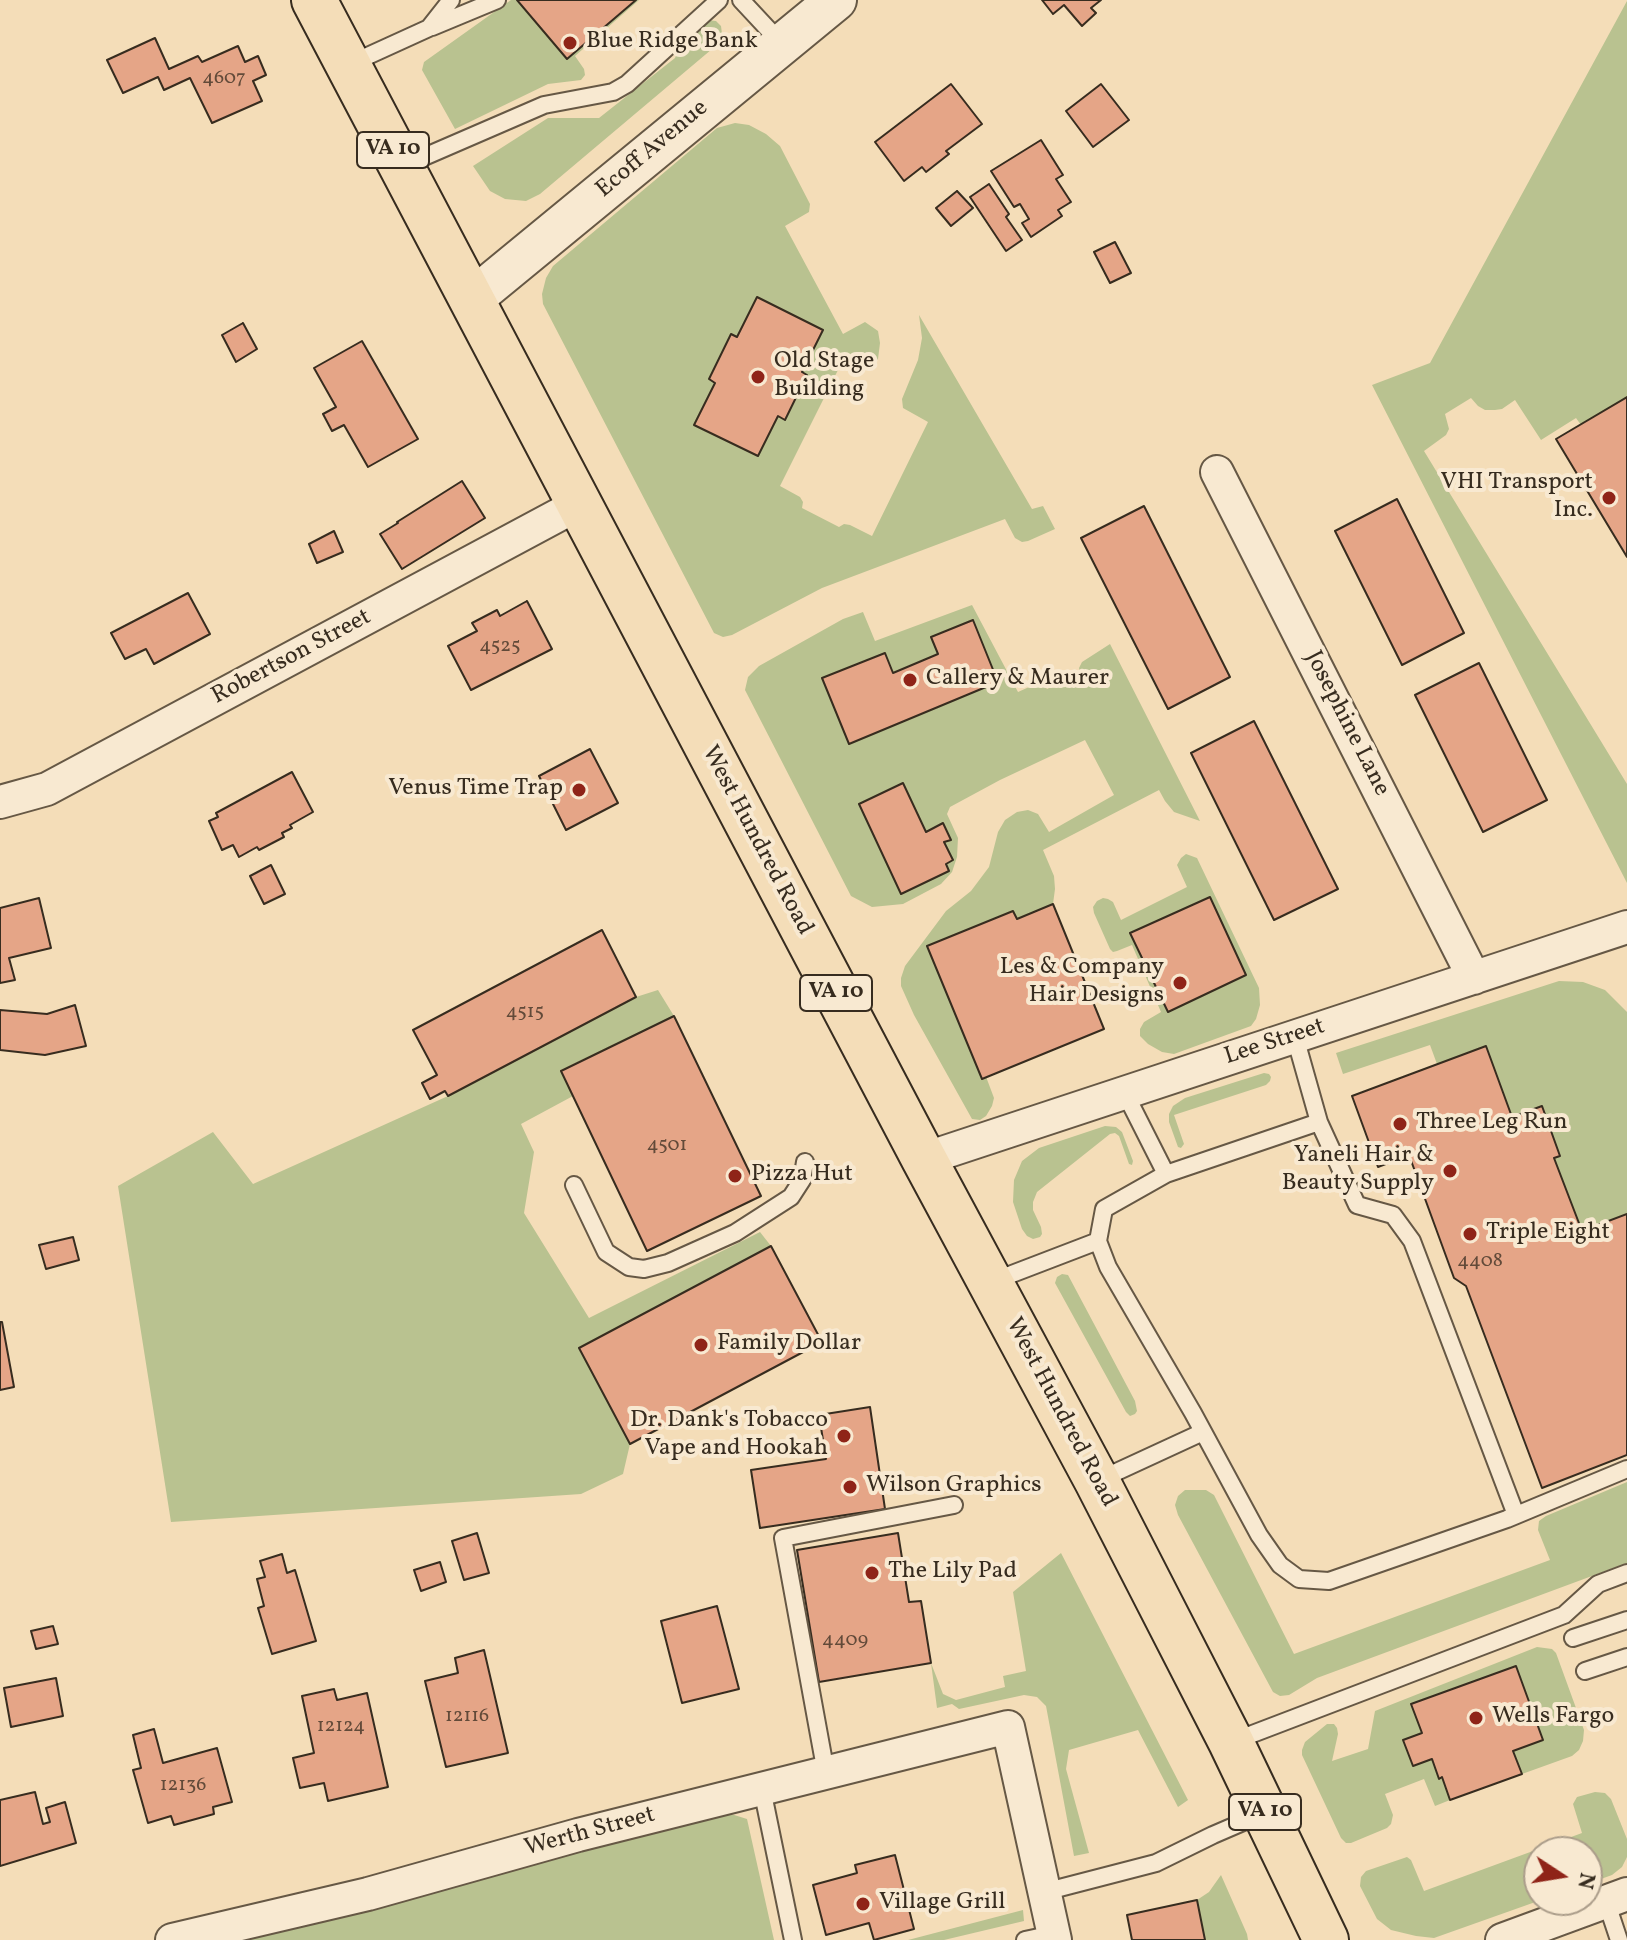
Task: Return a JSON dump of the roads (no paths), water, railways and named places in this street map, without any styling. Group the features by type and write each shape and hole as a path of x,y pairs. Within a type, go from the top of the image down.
{"main road":[{"name":"West Hundred Road","path":"314,0 924,1159 1097,1481 1231,1742 1326,1940"}],"street":[{"name":"Ecoff Avenue","path":"471,300 836,0"},
{"name":"Josephine Lane","path":"1217,472 1474,978"},
{"name":"Robertson Street","path":"0,802 47,789 579,504"},
{"name":"Lee Street","path":"924,1159 1626,930"},
{"name":"Werth Street","path":"172,1940 368,1894 578,1835 1008,1727 1044,1892"},
{"path":"1044,1892 1044,1938"},
{"path":"1502,1940 1617,1897"}],"lane":[{"path":"429,28 451,0"},
{"path":"348,65 497,0"},
{"path":"401,166 544,105 613,92 627,84 719,0"},
{"path":"741,0 782,44"},
{"path":"1295,1037 1319,1122 1357,1205 1393,1215 1412,1241 1516,1515"},
{"path":"1125,1093 1166,1174"},
{"path":"1319,1122 1166,1174 1104,1209 1098,1241 1108,1267 1259,1535 1280,1565 1299,1579 1329,1581 1516,1515 1627,1469"},
{"path":"574,1185 606,1252 629,1267 644,1269 668,1263 735,1233 791,1197 802,1180 805,1162"},
{"path":"990,1282 1098,1241"},
{"path":"1097,1481 1203,1432"},
{"path":"826,1773 783,1538 954,1505"},
{"path":"1231,1742 1564,1615 1598,1584 1627,1573"},
{"path":"1573,1638 1627,1620"},
{"path":"1585,1671 1627,1657"},
{"path":"762,1789 793,1940"},
{"path":"1044,1892 1156,1863 1265,1812"},
{"path":"1617,1897 1619,1940"}],"place":[{"name":"Blue Ridge Bank","path":"570,43"},
{"name":"Old Stage Building","path":"758,377"},
{"name":"VHI Transport Inc.","path":"1609,498"},
{"name":"Callery & Maurer","path":"910,680"},
{"name":"Venus Time Trap","path":"579,790"},
{"name":"Les & Company Hair Designs","path":"1180,983"},
{"name":"Three Leg Run","path":"1400,1124"},
{"name":"Yaneli Hair & Beauty Supply","path":"1450,1171"},
{"name":"Pizza Hut","path":"735,1176"},
{"name":"Triple Eight","path":"1470,1234"},
{"name":"Family Dollar","path":"701,1345"},
{"name":"Dr. Dank's Tobacco Vape and Hookah","path":"844,1436"},
{"name":"Wilson Graphics","path":"850,1487"},
{"name":"The Lily Pad","path":"872,1573"},
{"name":"Wells Fargo","path":"1476,1718"},
{"name":"Village Grill","path":"863,1904"}]}
